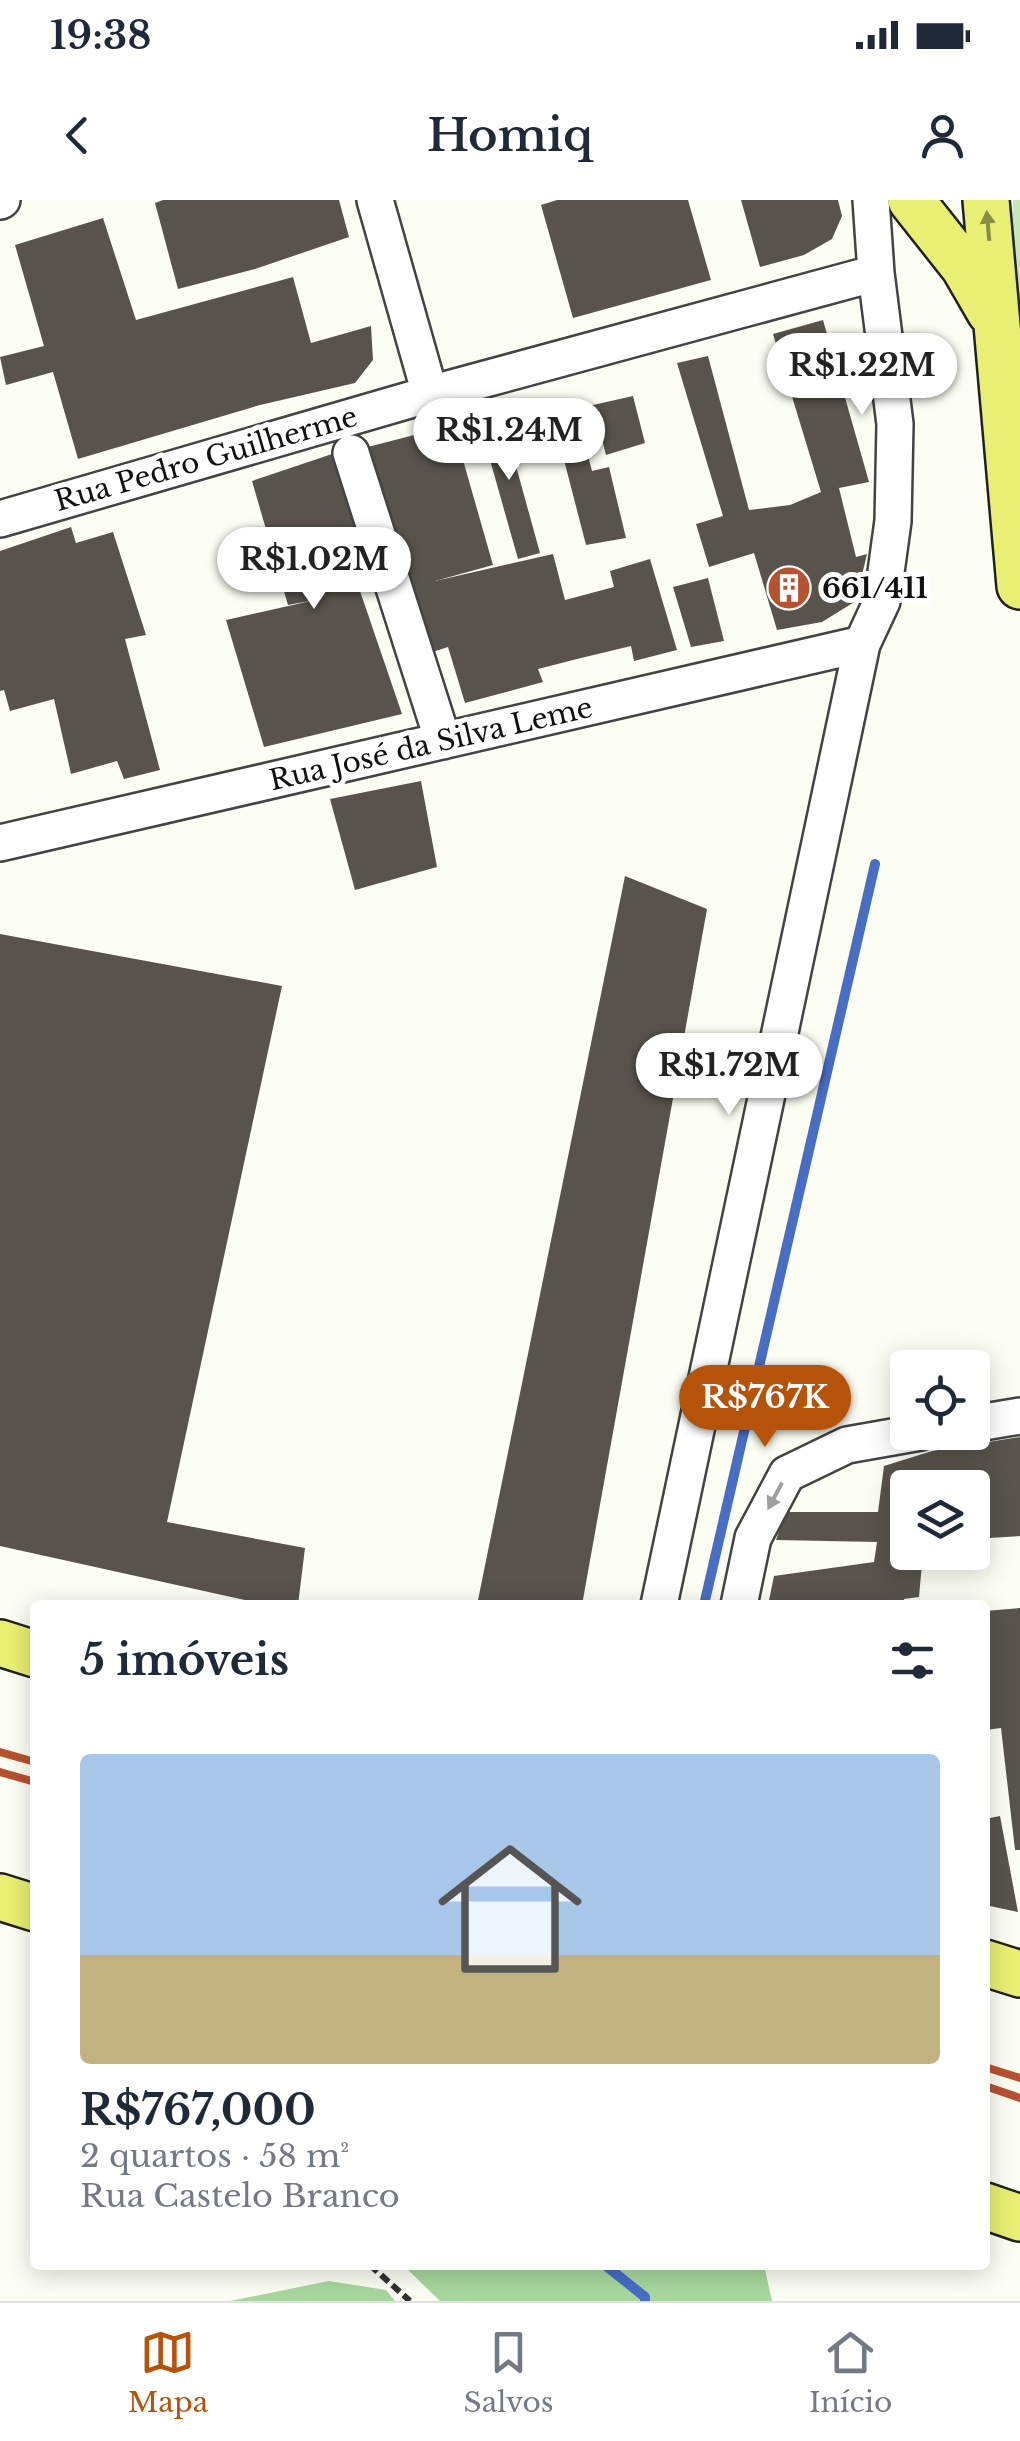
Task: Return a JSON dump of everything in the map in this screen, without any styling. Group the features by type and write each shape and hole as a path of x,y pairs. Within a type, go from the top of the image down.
{"main road":[{"path":"911,200 964,267 996,322"},
{"path":"986,200 1020,586"},
{"path":"0,1643 30,1652"},
{"path":"0,1897 30,1906"},
{"path":"990,1965 1020,1974"},
{"path":"990,2208 1020,2218"}],"street":[{"path":"374,200 430,394"},
{"path":"660,1600 862,644 882,600 893,521 895,424 871,200"},
{"name":"Rua Pedro Guilherme","path":"0,519 430,394 876,273"},
{"path":"351,452 443,741"},
{"name":"Rua José da Silva Leme","path":"0,844 862,644"},
{"path":"990,1421 1020,1416"},
{"path":"741,1600 752,1538 787,1474 847,1445 890,1437"}],"path":[{"path":"376,2270 410,2301"}],"green space":[{"path":"1013,200 1020,200 1020,371 1010,302"},
{"path":"408,2270 765,2270 772,2301 440,2301"},
{"path":"329,2281 386,2290 395,2301 230,2301"}],"building":[{"path":"339,200 349,237 255,269 178,289 155,203"},
{"path":"557,200 688,200 711,280 573,318 541,205"},
{"path":"741,200 838,200 842,216 832,239 804,255 760,267"},
{"path":"103,218 136,320 293,277 311,343 371,326 373,360 355,383 260,405 78,459 53,372 6,385 0,357 44,346 15,245"},
{"path":"823,320 869,482 839,488 856,557 867,554 856,601 822,622 777,630 754,553 709,567 696,524 723,516 677,363 708,356 749,510 790,505 821,492 773,334"},
{"path":"633,396 645,443 606,455 593,405"},
{"path":"500,408 540,553 518,559 477,414"},
{"path":"453,425 493,565 435,581 553,554 565,600 614,587 610,571 650,559 677,650 634,661 631,646 581,658 538,669 543,682 465,703 448,647 423,655 360,449"},
{"path":"341,451 383,588 360,591 402,714 264,747 226,620 315,600 288,605 252,481"},
{"path":"587,452 592,471 609,467 626,538 586,545 564,460"},
{"path":"71,527 76,543 113,532 146,635 125,639 160,770 124,779 117,761 71,774 54,699 10,711 4,690 0,691 0,551"},
{"path":"708,578 724,641 691,647 673,587"},
{"path":"421,781 437,867 355,890 330,799"},
{"path":"625,876 707,909 583,1600 478,1600"},
{"path":"0,934 282,986 167,1522 305,1548 299,1600 244,1600 0,1546"},
{"path":"1020,1437 1020,1536 990,1538 990,1470 890,1470 890,1570 921,1570 919,1597 769,1600 774,1576 874,1562 877,1542 776,1540 785,1512 878,1512 884,1466 938,1450 990,1450 990,1442"},
{"path":"1020,1608 1020,1850 1015,1850 1001,1728 990,1729 990,1611"},
{"path":"1000,1816 1018,1912 990,1906 990,1818"}],"waterway":[{"path":"705,1600 875,864"},
{"path":"611,2270 645,2301"}],"railway":[{"path":"0,1752 30,1761"},
{"path":"0,1772 30,1781"},
{"path":"990,2069 1020,2078"},
{"path":"990,2088 1020,2098"}],"place":[{"name":"661/411","path":"789,588"}]}
